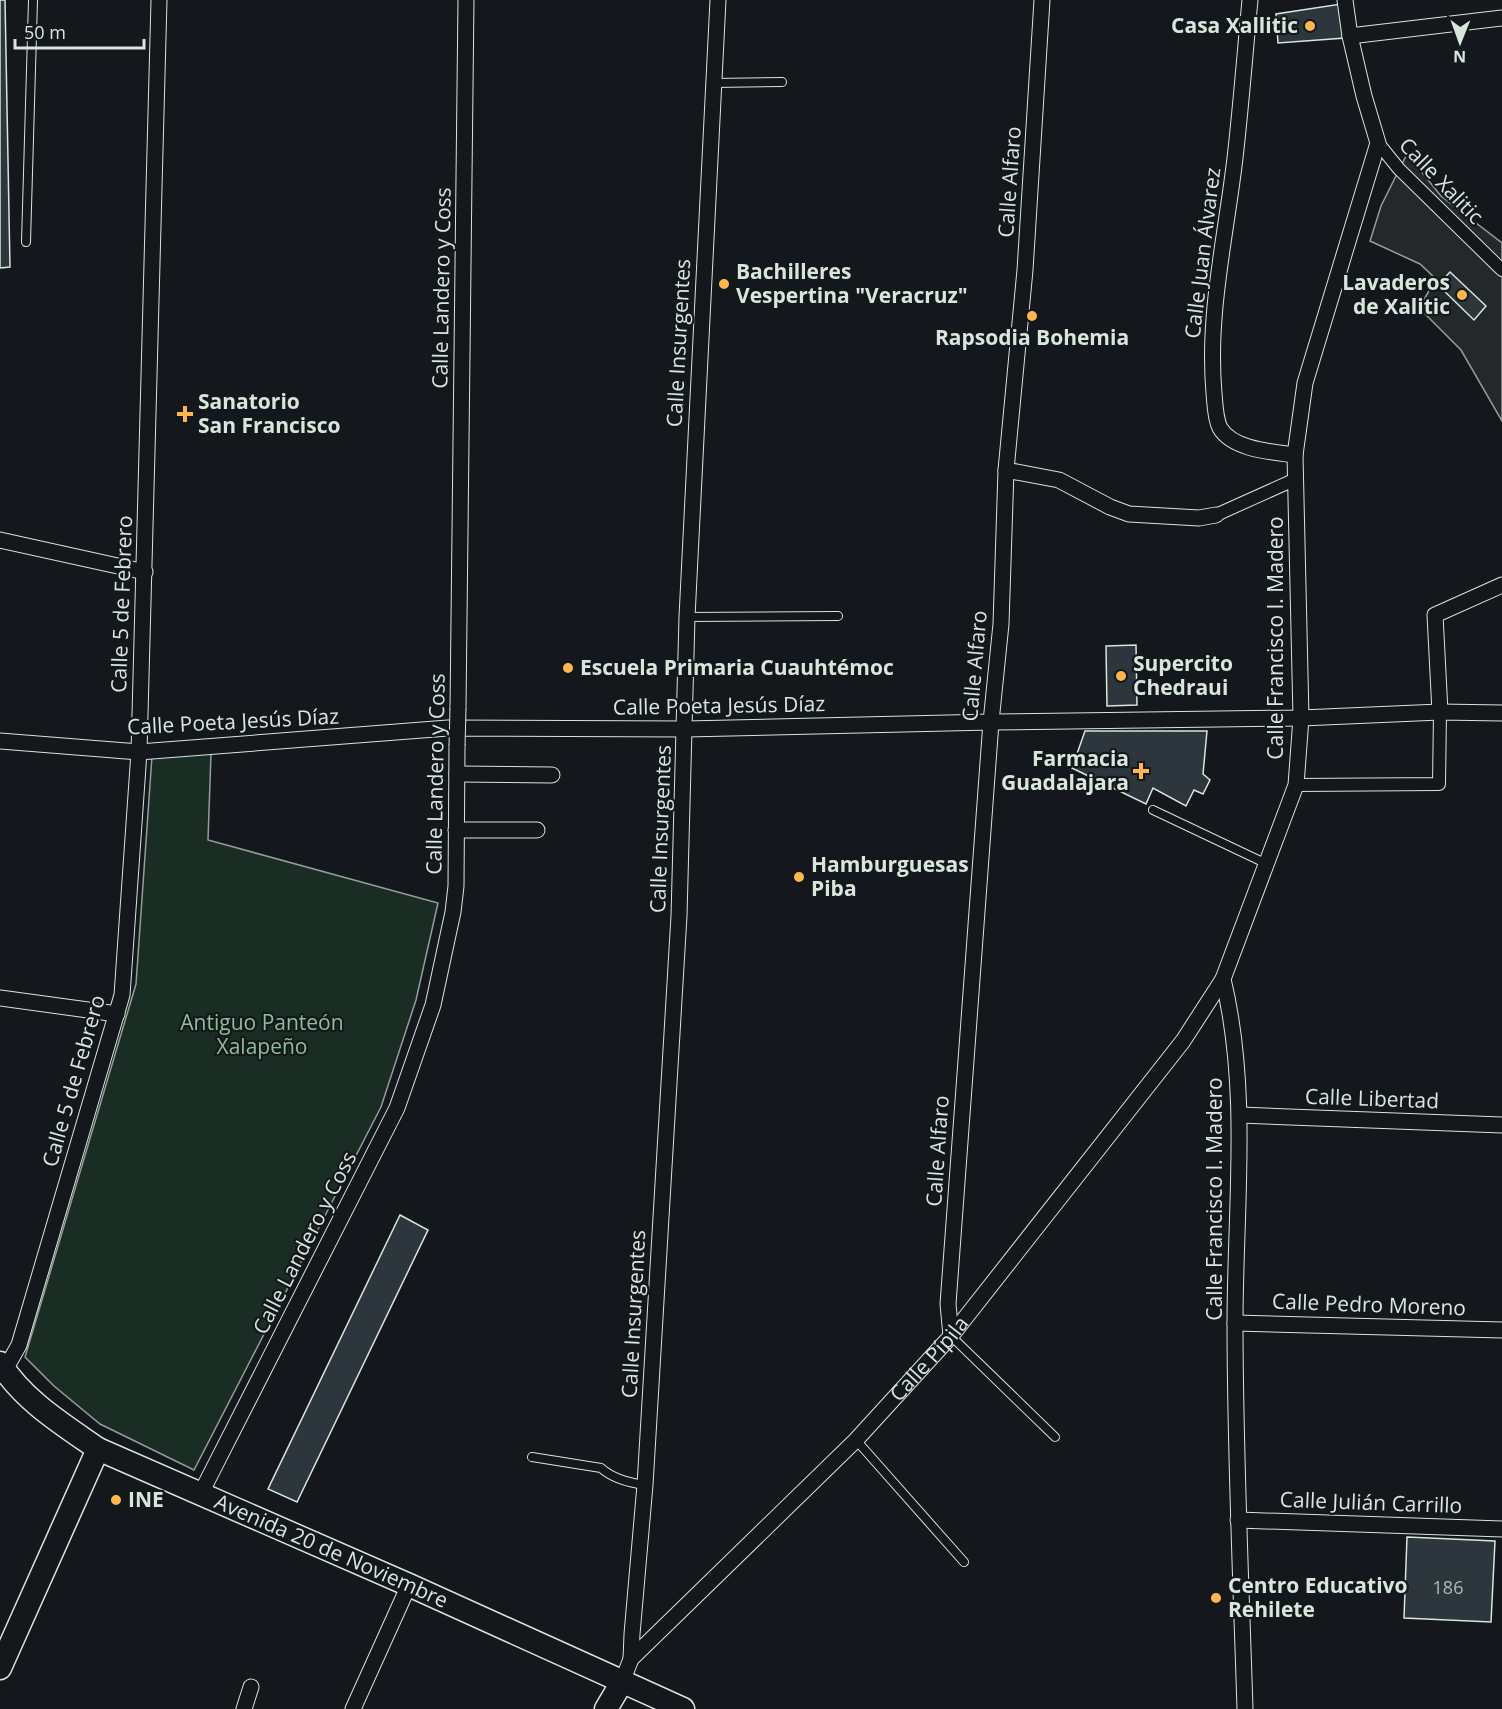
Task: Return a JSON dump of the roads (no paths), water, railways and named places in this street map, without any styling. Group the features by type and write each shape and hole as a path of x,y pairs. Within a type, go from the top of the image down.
{"main road":[{"name":"Avenida 20 de Noviembre","path":"2,1371 32,1401 60,1424 98,1449 409,1585 683,1709"},
{"path":"0,1668 98,1449"},
{"name":"Calle Pípila","path":"606,1709 622,1682"}],"street":[{"name":"Calle 5 de Febrero","path":"2,1371 19,1345 122,995 139,752 159,0"},
{"name":"Calle Landero y Coss","path":"201,1493 397,1108 433,1005 453,912 456,886 466,0"},
{"name":"Calle Insurgentes","path":"631,1659 645,1485 680,916 687,617 712,83 718,0"},
{"name":"Calle Alfaro","path":"951,1336 948,1304 1000,624 1006,470 1025,270 1042,0"},
{"name":"Calle Juan Álvarez","path":"1250,0 1235,157 1213,323 1212,370 1216,418 1228,438 1257,450 1295,454"},
{"path":"1345,0 1350,36 1378,143"},
{"path":"1350,36 1502,18"},
{"name":"Calle Francisco I. Madero","path":"1245,1709 1235,1323 1240,1115 1232,1017 1223,979 1296,785 1301,718 1295,454 1305,383 1378,143"},
{"name":"Calle Xalitic","path":"1378,143 1399,169 1502,270"},
{"path":"1006,470 1059,480 1110,507 1129,514 1198,518 1216,515 1296,479"},
{"path":"0,540 144,572"},
{"path":"1296,785 1439,784 1440,712 1435,615 1502,585"},
{"name":"Calle Poeta Jesús Díaz","path":"0,741 139,752 448,728 686,729 1301,718 1440,712 1502,713"},
{"path":"457,774 552,775"},
{"path":"456,830 537,830"},
{"name":"Calle Pípila","path":"622,1682 631,1659 856,1440 951,1336 1183,1041 1223,979"},
{"path":"0,998 117,1014"},
{"name":"Calle Libertad","path":"1240,1115 1502,1125"},
{"name":"Calle Pedro Moreno","path":"1235,1323 1502,1330"},
{"name":"Calle Julián Carrillo","path":"1239,1520 1502,1529"},
{"path":"353,1709 409,1585"},
{"path":"244,1709 251,1687"}],"lane":[{"path":"26,242 33,0"},
{"path":"712,83 782,82"},
{"path":"687,617 838,616"},
{"path":"1154,810 1267,864"},
{"path":"951,1336 1055,1437"},
{"path":"856,1440 964,1562"},
{"path":"532,1457 601,1468 632,1483 645,1485"}],"place":[{"name":"Casa Xallitic","path":"1310,26"},
{"name":"Bachilleres Vespertina \"Veracruz\"","path":"724,284"},
{"name":"Lavaderos de Xalitic","path":"1462,295"},
{"name":"Rapsodia Bohemia","path":"1032,316"},
{"name":"Sanatorio San Francisco","path":"185,414"},
{"name":"Escuela Primaria Cuauhtémoc","path":"568,668"},
{"name":"Supercito Chedraui","path":"1121,676"},
{"name":"Farmacia Guadalajara","path":"1141,771"},
{"name":"Hamburguesas Piba","path":"799,877"},
{"name":"INE","path":"116,1500"},
{"name":"Centro Educativo Rehilete","path":"1216,1598"}],"park label":[{"name":"Antiguo Panteón Xalapeño","path":"262,1035"}]}
